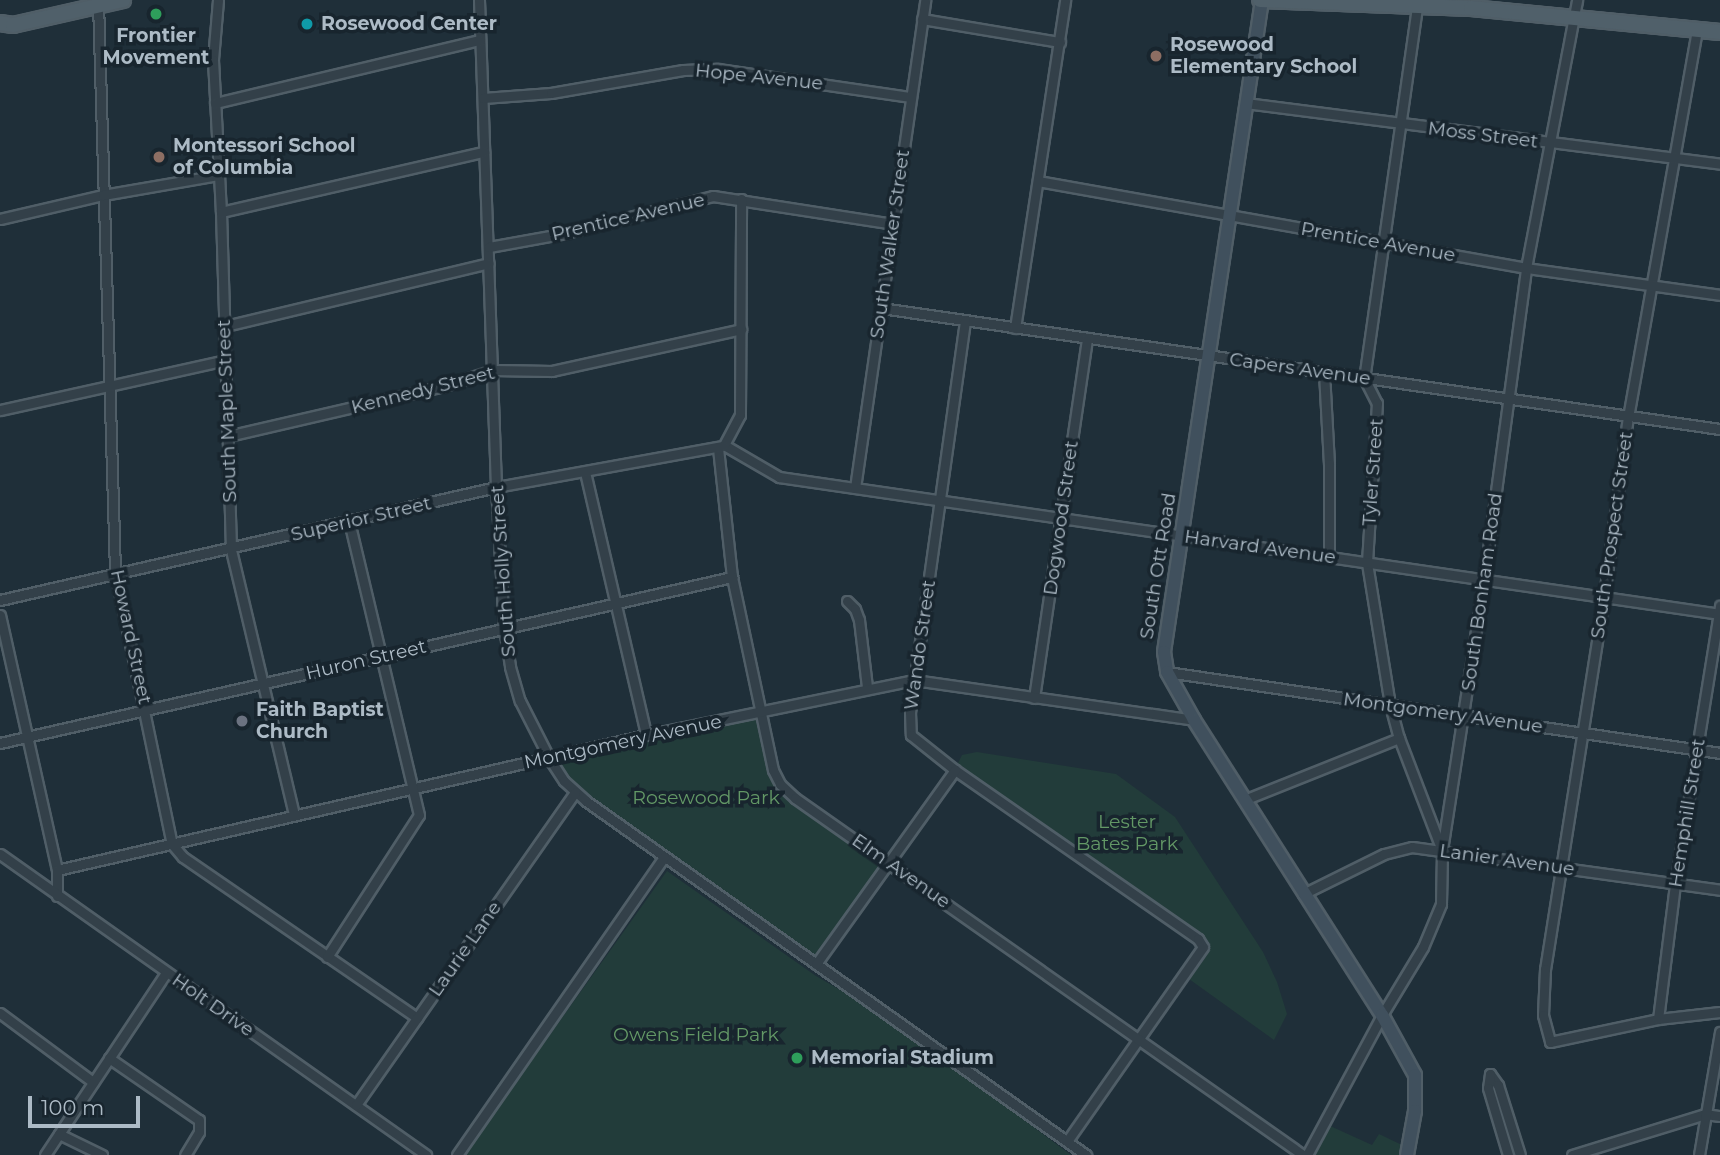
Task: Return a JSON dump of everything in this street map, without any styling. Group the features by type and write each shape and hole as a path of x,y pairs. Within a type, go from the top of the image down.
{"main road":[{"path":"0,33 7,32 7,24 98,2 123,0"},
{"path":"1262,0 1417,7 1472,4 1574,18 1720,32"}],"street":[{"name":"South Maple Street","path":"218,0 213,36 232,550 294,815"},
{"name":"South Holly Street","path":"479,0 496,487 504,628 510,667 520,701 549,758 575,792 1086,1155"},
{"name":"South Walker Street","path":"855,488 925,0"},
{"path":"1015,328 1065,0"},
{"name":"South Ott Road","path":"1262,0 1164,652 1167,672 1194,720 1382,1015 1415,1075 1415,1111 1407,1155"},
{"name":"South Bonham Road","path":"1305,1155 1382,1015 1423,947 1441,904 1442,850 1484,580 1526,268 1577,0"},
{"name":"Howard Street","path":"98,2 115,572 172,844"},
{"name":"Tyler Street","path":"1417,7 1398,125 1364,378 1377,403 1367,563 1390,705 1399,738 1442,850"},
{"path":"922,19 1060,42"},
{"name":"South Prospect Street","path":"1658,1020 1550,1042 1543,1015 1545,968 1604,597 1628,416 1697,30"},
{"path":"215,103 480,40"},
{"name":"Hope Avenue","path":"483,98 551,93 683,70 707,69 760,73 911,97"},
{"name":"Moss Street","path":"1246,103 1398,125 1720,164"},
{"path":"221,212 484,152"},
{"path":"0,219 103,195 219,175"},
{"name":"Prentice Avenue","path":"1038,181 1526,268 1651,283 1720,295"},
{"name":"Prentice Avenue","path":"489,247 566,233 713,196 893,224"},
{"path":"721,447 740,415 741,200"},
{"path":"225,326 489,263"},
{"name":"Capers Avenue","path":"881,308 1720,429"},
{"name":"Wando Street","path":"965,321 914,680 911,735 956,770 1198,939 1203,947 1141,1040"},
{"name":"Kennedy Street","path":"229,436 441,387 493,370 552,371 741,329"},
{"name":"Dogwood Street","path":"1034,698 1087,338"},
{"path":"0,410 226,360"},
{"path":"1324,372 1329,464 1329,557"},
{"name":"Harvard Avenue","path":"721,447 779,477 1720,612"},
{"name":"Superior Street","path":"0,600 115,572 232,550 496,487 721,447"},
{"name":"Elm Avenue","path":"721,447 732,577 773,770 780,784 794,798 1305,1155"},
{"path":"585,472 646,735"},
{"path":"327,957 419,815 349,521"},
{"name":"Huron Street","path":"0,743 732,577"},
{"path":"848,601 859,620 867,687"},
{"name":"Hemphill Street","path":"1658,1020 1675,884 1720,612"},
{"path":"0,615 57,870 57,895"},
{"name":"Montgomery Avenue","path":"1167,672 1720,753"},
{"name":"Montgomery Avenue","path":"57,870 646,735 867,687 914,680 1194,720"},
{"path":"1244,800 1399,738"},
{"path":"817,964 956,770"},
{"name":"Laurie Lane","path":"356,1105 575,792"},
{"path":"172,844 183,857 416,1018"},
{"name":"Lanier Avenue","path":"1303,894 1384,854 1412,848 1720,890"},
{"name":"Holt Drive","path":"0,854 426,1155"},
{"path":"457,1155 664,857"},
{"path":"45,1155 166,972"},
{"path":"1658,1020 1720,1012"},
{"path":"0,1013 93,1082"},
{"path":"1699,1155 1720,1032"},
{"path":"1067,1141 1141,1040"},
{"path":"109,1058 199,1120 199,1132 185,1155"},
{"path":"1508,1155 1488,1088 1490,1074 1498,1084 1520,1155"},
{"path":"1572,1155 1706,1114 1720,1116"},
{"path":"58,1134 102,1155"}],"green space":[{"name":"Rosewood Park","path":"755,718 759,721 770,774 776,787 881,866 814,956 599,805 570,780 559,765 563,759"},
{"name":"Lester Bates Park","path":"977,752 1116,774 1175,817 1263,952 1277,982 1287,1014 1274,1040 1189,979 1206,957 1207,948 957,765 962,755"},
{"name":"Owens Field Park","path":"667,871 816,976 885,1016 1071,1155 464,1155"},
{"path":"1328,1125 1372,1145 1379,1134 1404,1146 1401,1155 1312,1155"}],"place":[{"name":"Frontier Movement","path":"156,14"},
{"name":"Rosewood Center","path":"307,24"},
{"name":"Rosewood Elementary School","path":"1156,56"},
{"name":"Montessori School of Columbia","path":"159,157"},
{"name":"Faith Baptist Church","path":"242,721"},
{"name":"Memorial Stadium","path":"797,1058"}]}
